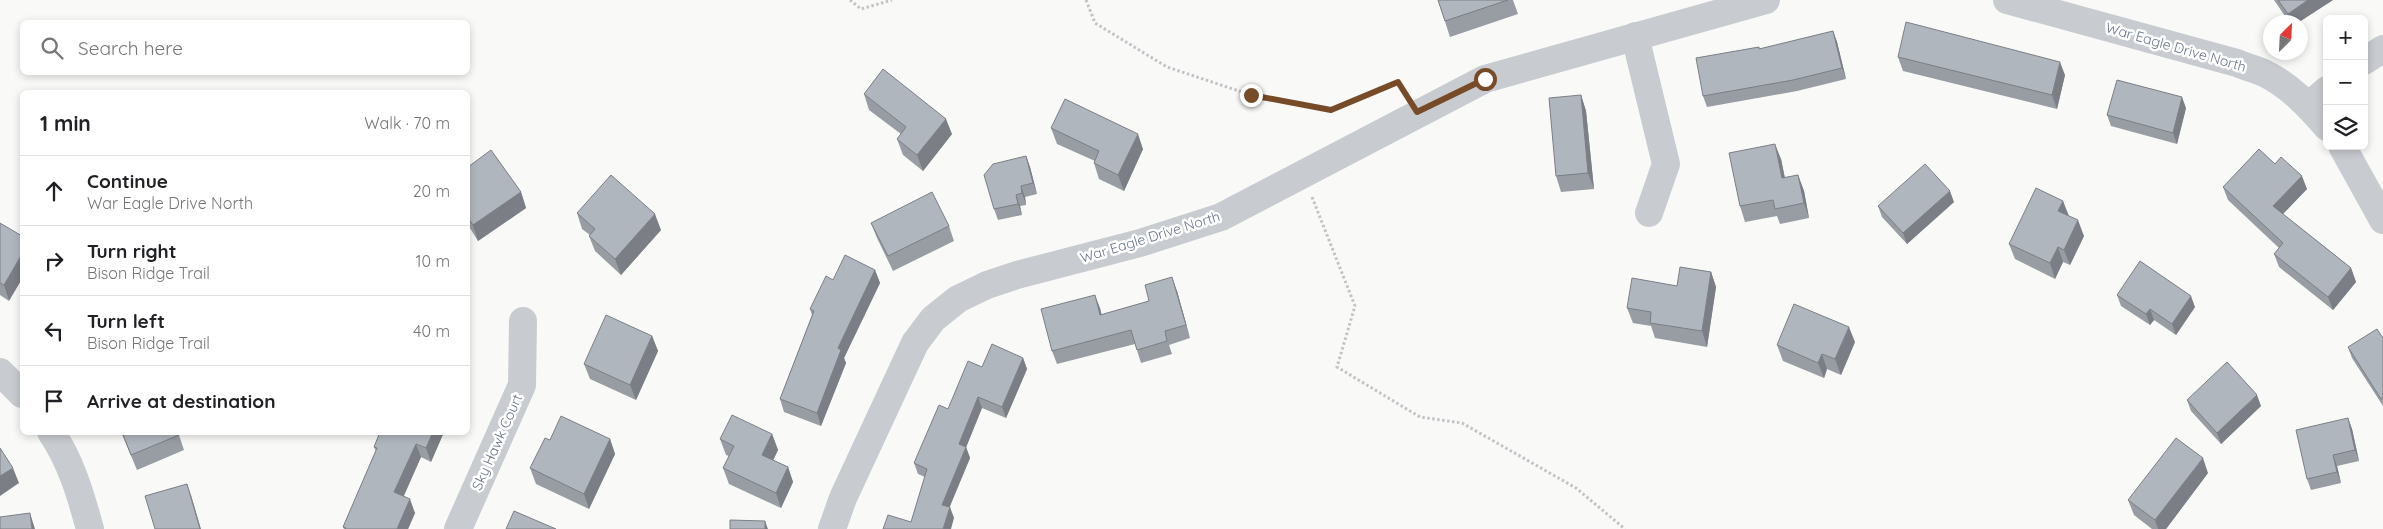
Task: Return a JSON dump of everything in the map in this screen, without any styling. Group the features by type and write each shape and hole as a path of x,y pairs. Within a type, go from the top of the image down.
{"street":[{"name":"War Eagle Drive North","path":"832,529 843,498 916,343 933,318 958,299 987,285 1016,275 1140,243 1221,217 1417,112 1485,79 1766,0"},
{"name":"War Eagle Drive North","path":"2007,0 2237,63 2264,73 2287,87 2318,98 2323,114"},
{"path":"1636,36 1666,164 1649,213"},
{"path":"2366,60 2383,49"},
{"path":"2344,150 2383,220"},
{"name":"Sky Hawk Court","path":"458,529 522,385 523,321"},
{"path":"0,372 20,392"},
{"path":"53,435 59,443 77,486 90,529"}],"path":[{"path":"850,0 861,9 892,0"},
{"path":"1086,0 1095,23 1168,67 1251,95 1331,110 1398,82 1417,112"},
{"path":"1302,173 1355,306 1337,366 1420,417 1462,424 1576,488 1625,529"}],"building":[{"path":"1438,0 1508,0 1445,21"},
{"path":"2278,0 2308,0 2288,14"},
{"path":"1906,22 2060,62 2052,95 1898,57"},
{"path":"1833,31 1842,68 1793,80 1703,96 1696,58 1759,47 1759,49"},
{"path":"883,69 946,119 917,155 897,139 906,127 864,94"},
{"path":"2117,80 2182,97 2173,133 2107,115"},
{"path":"1581,95 1588,173 1556,176 1549,98"},
{"path":"1065,99 1138,134 1118,175 1094,163 1099,151 1051,128"},
{"path":"1775,144 1782,178 1798,175 1804,203 1775,209 1773,200 1740,206 1729,153"},
{"path":"2259,149 2275,164 2281,157 2302,176 2273,206 2351,268 2328,297 2274,254 2283,243 2223,187"},
{"path":"491,150 521,192 473,225 470,221 470,166"},
{"path":"1026,156 1033,183 1021,186 1022,193 1016,195 1018,204 994,209 984,175 993,164"},
{"path":"1925,164 1950,191 1903,233 1878,206"},
{"path":"611,175 655,214 615,259 589,236 595,229 577,213"},
{"path":"2036,188 2063,201 2058,211 2078,220 2064,250 2058,247 2050,263 2009,244"},
{"path":"932,192 949,226 888,256 871,223"},
{"path":"0,223 20,235 20,257 4,285 0,283"},
{"path":"845,255 875,270 838,348 841,350 817,413 780,399 814,311 810,309 826,276 833,280"},
{"path":"2140,261 2191,296 2172,324 2150,309 2146,314 2117,295"},
{"path":"1680,267 1711,272 1702,331 1650,323 1651,312 1627,308 1632,278 1677,286"},
{"path":"1172,277 1186,325 1165,331 1167,341 1137,350 1131,330 1052,351 1041,309 1095,295 1100,315 1149,301 1145,285"},
{"path":"1794,304 1849,327 1835,359 1822,354 1818,363 1777,345"},
{"path":"606,315 652,336 630,385 584,364"},
{"path":"2377,329 2383,338 2383,398 2381,399 2348,347"},
{"path":"992,344 1023,358 1002,407 978,397 959,444 966,447 942,505 950,507 943,529 883,529 888,515 911,522 927,469 914,463 939,405 948,409 968,361 982,367"},
{"path":"2227,362 2257,395 2217,433 2187,400"},
{"path":"732,415 772,434 762,455 788,467 776,493 723,468 734,446 720,439"},
{"path":"561,416 610,439 584,494 530,468 545,438 550,440"},
{"path":"2348,418 2355,450 2333,455 2337,472 2307,479 2296,430"},
{"path":"123,435 179,435 131,455"},
{"path":"379,435 432,435 426,448 416,444 394,492 410,499 397,529 345,529 343,527 377,448 374,447"},
{"path":"2176,438 2203,458 2155,520 2128,500"},
{"path":"0,448 13,468 0,476"},
{"path":"187,484 200,529 155,529 145,496"},
{"path":"514,511 556,529 506,529"},
{"path":"30,513 32,529 0,529 0,517"},
{"path":"730,520 765,521 765,529 730,529"}],"route":[{"path":"1251,95 1331,110 1398,82 1417,112 1485,79"}]}
